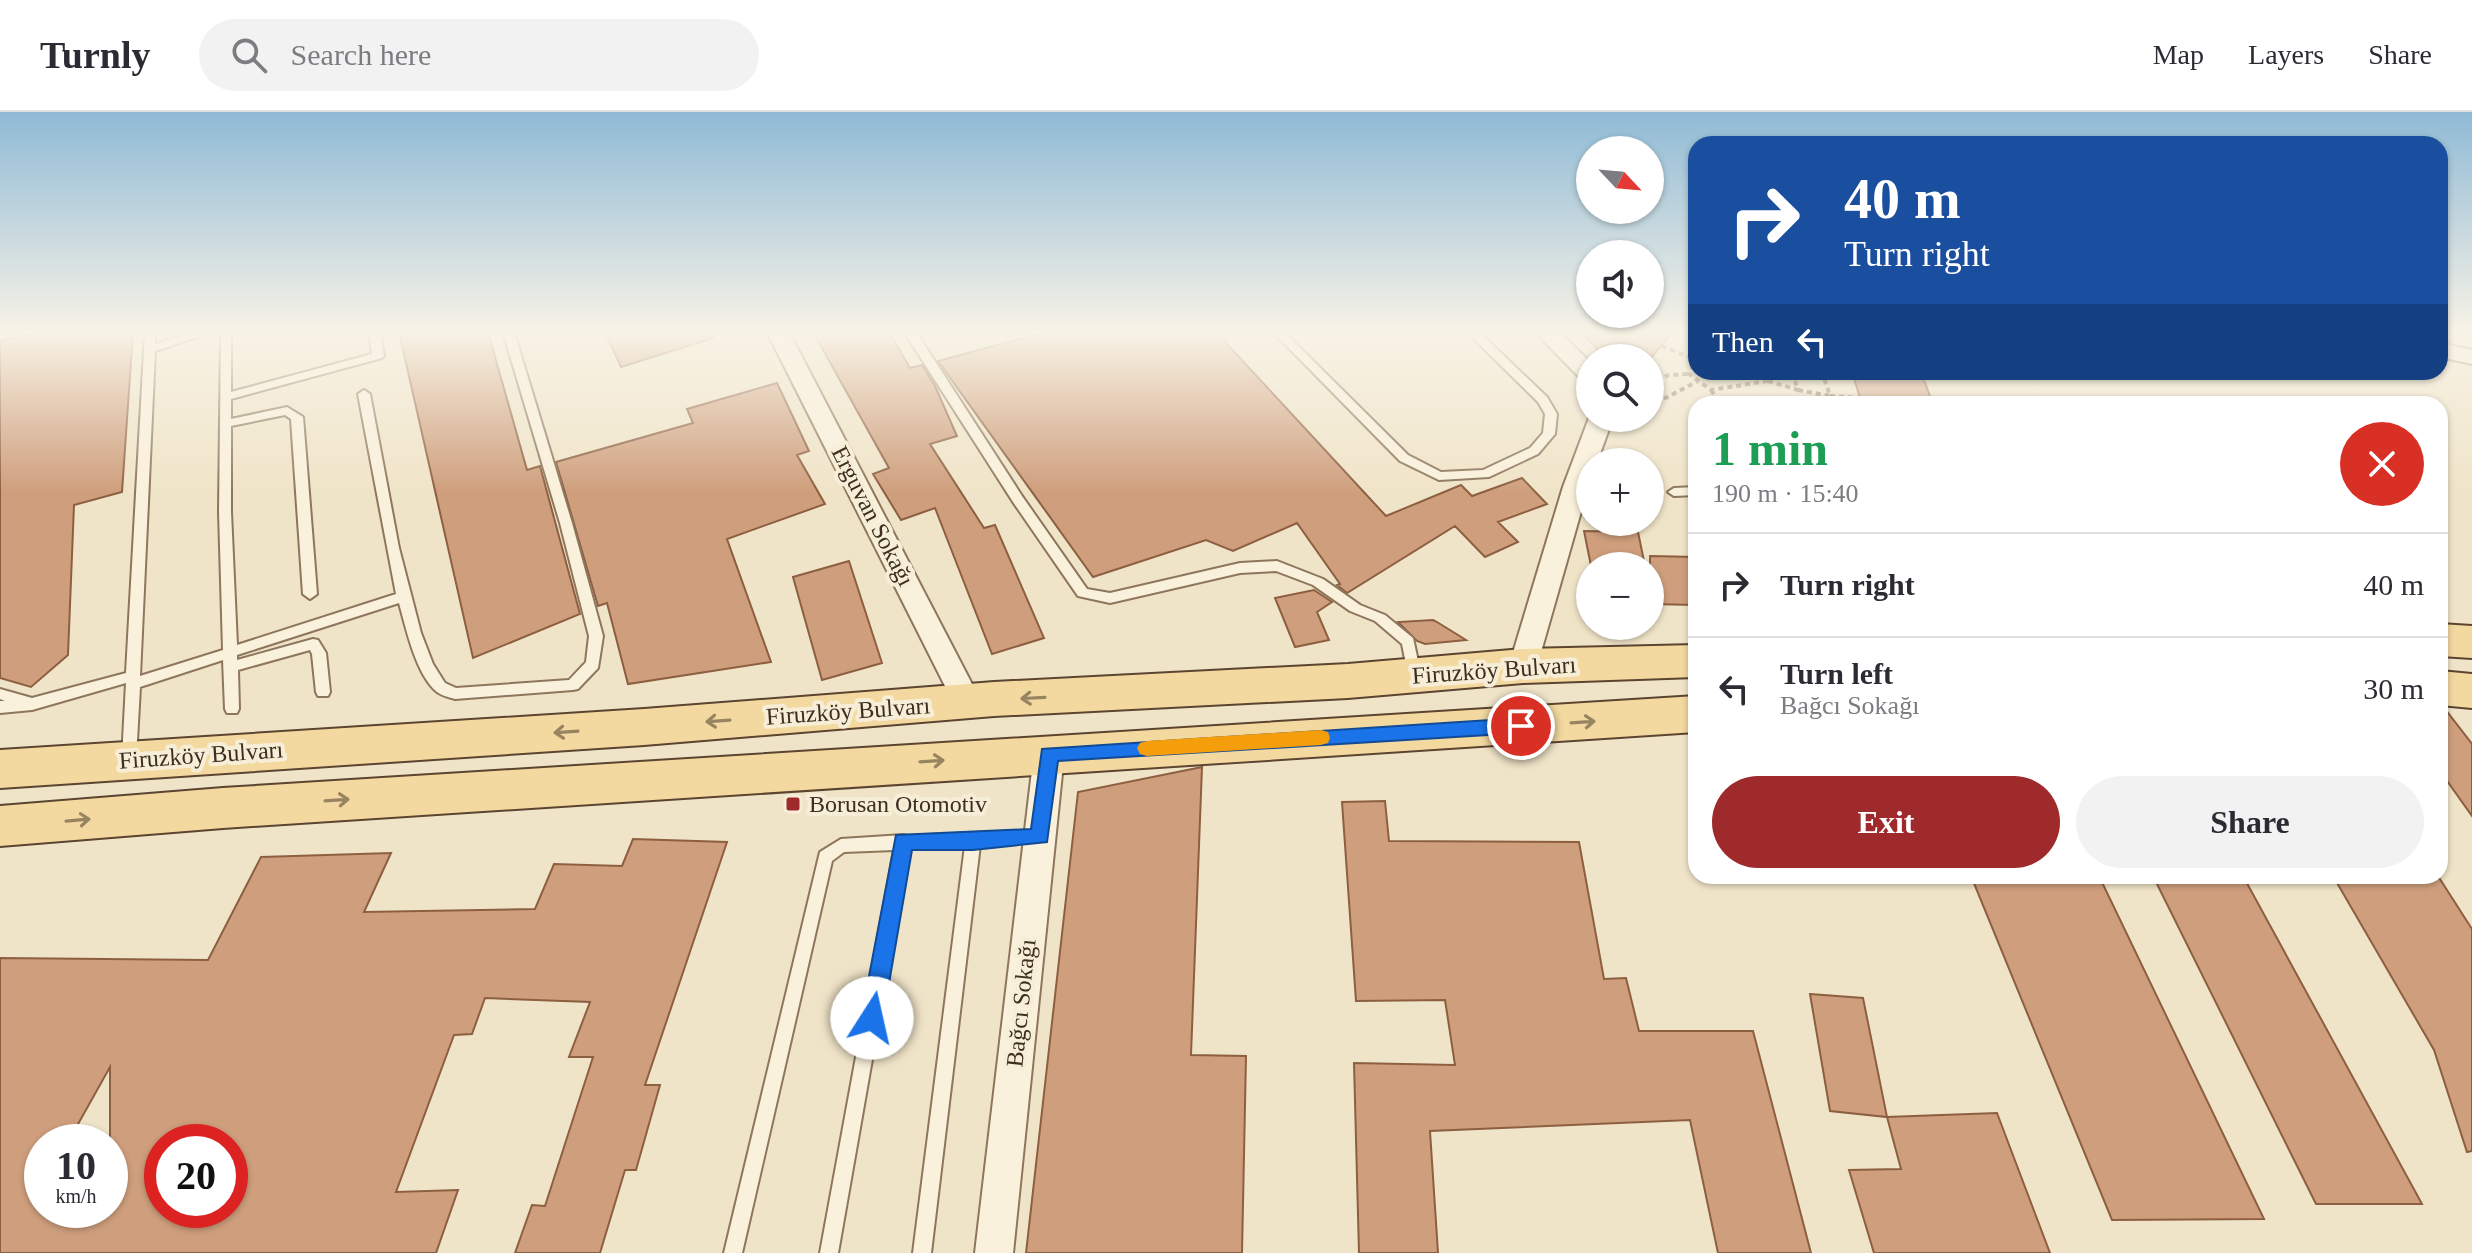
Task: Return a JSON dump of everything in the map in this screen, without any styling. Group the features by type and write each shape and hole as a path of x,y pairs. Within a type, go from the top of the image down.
{"main road":[{"path":"2448,640 2472,642"},
{"name":"Firuzköy Bulvarı","path":"0,769 644,727 960,702 1348,681 1523,666 1688,661"},
{"path":"1049,754 1086,727 1111,719 1284,706 1348,681"},
{"path":"2448,689 2472,691"},
{"path":"618,782 680,760 719,752 864,744 904,736 960,702"},
{"path":"0,826 223,808 1688,714"}],"street":[{"name":"Erguvan Sokağı","path":"805,385 959,686 960,702"},
{"path":"1523,666 1575,487 1596,432"},
{"name":"Bağcı Sokağı","path":"994,1253 1049,754"}],"lane":[{"path":"129,759 148,385"},
{"path":"225,385 225,512 232,709"},
{"path":"225,397 269,385"},
{"path":"364,394 404,596 422,656 439,685 455,694 573,685 593,664 596,636 524,385"},
{"path":"944,385 1043,539 1083,593 1110,598 1240,568 1277,566 1318,582 1355,608 1380,618 1408,642 1414,675"},
{"path":"1331,385 1404,458 1439,476 1485,474 1534,451 1549,434 1551,414 1543,400 1528,385"},
{"path":"225,424 287,411 297,417 310,594"},
{"path":"1674,492 1688,491"},
{"path":"0,707 32,704 133,680 404,596"},
{"path":"231,667 313,644 319,653 323,692"},
{"path":"0,694 32,704"},
{"path":"733,1253 825,857 841,846 903,841 973,842 1040,836"},
{"path":"829,1253 903,841"},
{"path":"922,1253 973,842"}],"path":[{"path":"1664,399 1691,385"},
{"path":"1705,385 1715,396"},
{"path":"1711,390 1741,385"},
{"path":"1782,385 1830,396 1826,385"},
{"path":"1796,385 1798,390"}],"building":[{"path":"0,385 129,385 122,492 74,505 68,655 31,687 0,678"},
{"path":"411,385 503,385 527,470 540,466 580,614 473,658"},
{"path":"778,385 809,451 797,455 825,504 727,539 771,662 628,684 607,603 598,606 556,462 693,423 687,409"},
{"path":"843,385 935,385 957,436 930,444 984,528 995,525 1044,638 992,654 935,508 901,520 873,474 889,468"},
{"path":"955,385 1265,385 1386,516 1461,485 1472,496 1522,478 1547,504 1498,522 1518,542 1485,557 1455,526 1347,593 1337,585 1340,584 1297,523 1233,551 1206,540 1093,577"},
{"path":"1856,385 1926,385 1930,396 1860,396"},
{"path":"1585,536 1639,536 1642,552 1588,552"},
{"path":"1664,556 1688,557 1688,605 1664,604"},
{"path":"849,561 882,663 822,680 793,577"},
{"path":"1314,590 1332,602 1317,612 1329,640 1295,647 1275,598"},
{"path":"1433,620 1466,640 1425,644 1417,641 1398,622"},
{"path":"2448,713 2472,744 2472,816 2448,782"},
{"path":"1202,767 1191,1055 1246,1056 1242,1253 1026,1253 1078,792"},
{"path":"1385,801 1389,841 1579,842 1604,979 1626,978 1639,1031 1753,1031 1811,1253 1718,1253 1690,1120 1430,1131 1438,1253 1359,1253 1354,1063 1455,1065 1445,1000 1356,1001 1342,802"},
{"path":"633,839 727,842 645,1085 660,1085 636,1170 625,1170 600,1253 515,1253 532,1205 545,1206 593,1057 569,1057 590,1002 485,998 472,1034 454,1035 396,1192 458,1190 436,1253 0,1253 0,958 208,960 261,857 391,853 364,912 535,909 554,864 622,866"},
{"path":"1974,884 2103,884 2264,1219 2112,1220"},
{"path":"2157,884 2247,884 2422,1204 2316,1204"},
{"path":"2338,884 2443,884 2472,929 2472,1151 2467,1152 2434,1050"},
{"path":"1810,994 1863,998 1887,1117 1830,1111"},
{"path":"1997,1113 2050,1253 1874,1253 1849,1170 1901,1169 1887,1117"}],"slow traffic":[{"path":"1147,748 1321,738"}],"place":[{"name":"Borusan Otomotiv","path":"793,804"}],"route":[{"path":"872,1018 903,841 973,842 1040,836 1049,754 1521,726"}]}
